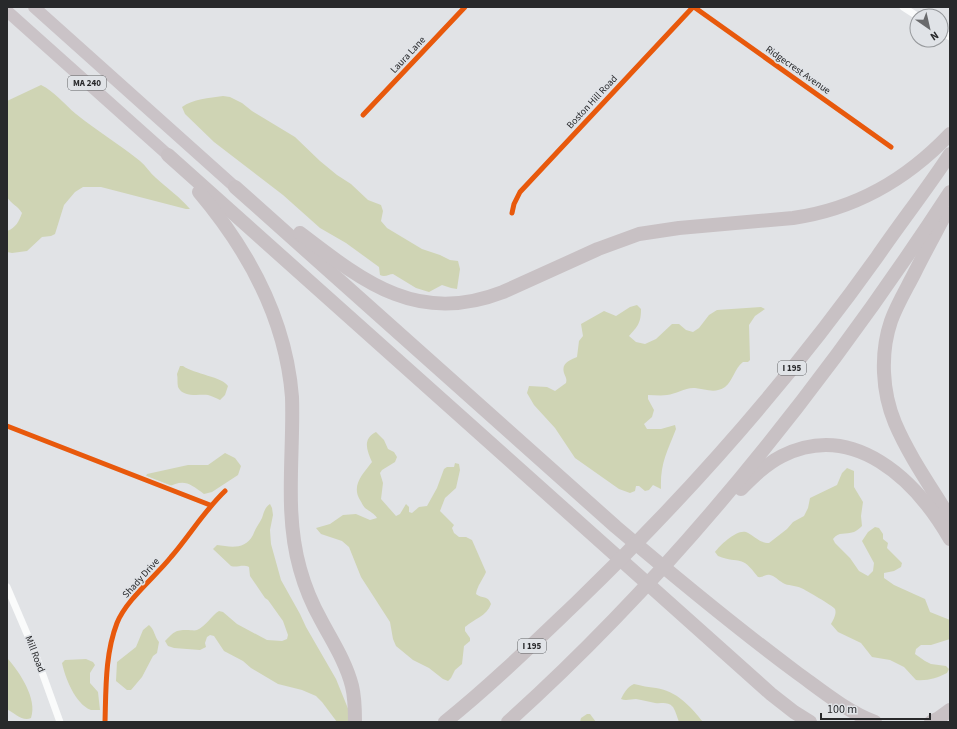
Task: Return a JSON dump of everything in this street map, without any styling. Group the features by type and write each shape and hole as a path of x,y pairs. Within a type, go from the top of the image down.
{"highway":[{"name":"MA 240","path":"34,7 235,187"},
{"name":"MA 240","path":"7,11 168,155"},
{"path":"235,187 374,285 396,296 419,302 454,304 466,303 490,297 598,249 639,234 672,228 793,218 837,208 870,195 900,178 927,156 950,134"},
{"name":"I 195","path":"445,722 517,659 601,580 712,463 790,371 842,306 902,224 950,154"},
{"path":"168,155 777,698 794,712 810,722"},
{"path":"168,155 212,208 239,247 266,298 279,333 288,365 292,397 291,505 295,545 300,568 309,594 343,662 349,678 354,695 355,722"},
{"path":"235,187 616,527 677,578 758,644 834,699 857,714 876,722"},
{"name":"I 195","path":"508,722 619,616 678,551 762,452 804,400 877,301 950,192"},
{"path":"950,205 891,322 885,350 884,367 888,401 895,422 908,448 950,518"},
{"path":"678,551 750,480 767,466 793,451 805,447 821,445 836,445 858,451 893,471 920,497 936,517 950,539"},
{"path":"931,722 950,710"}],"street":[{"name":"Laura Lane","path":"363,115 465,7"},
{"name":"Ridgecrest Avenue","path":"694,7 891,147"},
{"name":"Boston Hill Road","path":"512,213 514,204 520,192 694,7"},
{"path":"7,426 210,505"},
{"name":"Shady Drive","path":"105,722 109,658 118,620 137,595 181,545 210,505 225,491"},
{"name":"Mill Road","path":"7,587 31,644 60,722"}],"green space":[{"path":"41,85 55,94 84,120 140,161 190,209 101,187 83,187 75,192 64,205 55,234 42,237 27,251 12,253 7,252 7,231 15,226 22,213 7,197 7,101"},
{"path":"223,96 230,97 242,103 252,111 295,137 320,161 351,184 368,200 381,205 383,211 381,221 387,228 422,249 450,260 458,261 460,269 457,289 442,285 429,292 416,288 393,274 385,276 380,275 379,267 346,243 320,228 283,195 214,142 185,114 182,107 186,104 207,98"},
{"path":"637,305 641,309 640,321 629,336 636,342 645,344 656,339 672,324 679,324 686,330 693,332 699,328 709,315 717,310 761,307 765,309 755,316 749,325 750,360 748,362 743,362 740,365 735,371 730,382 725,387 714,391 692,388 667,395 648,395 648,399 654,410 652,417 644,424 647,429 661,429 675,425 676,429 663,465 661,489 653,485 649,490 645,491 639,486 636,486 635,491 630,493 619,489 575,458 555,428 534,405 527,393 529,386 547,387 555,391 566,383 563,370 567,362 577,357 579,341 583,336 581,324 604,311 616,316 630,307"},
{"path":"180,366 225,383 228,386 225,395 220,400 208,395 191,395 183,393 178,387 177,374"},
{"path":"376,432 384,440 388,449 394,452 397,457 395,462 382,470 380,473 383,483 381,499 396,516 400,514 406,504 409,507 409,512 412,513 419,507 427,506 437,488 444,469 447,467 454,467 455,463 459,464 460,470 456,488 445,498 440,511 454,525 452,528 454,533 459,537 466,537 472,540 486,572 476,594 487,598 491,604 487,612 465,627 465,631 470,638 470,641 464,646 462,664 455,670 448,681 429,668 413,660 396,646 393,639 390,622 361,577 349,547 342,541 321,534 316,528 330,524 343,515 356,514 370,520 377,518 365,508 360,500 357,489 359,480 372,462 367,450 367,442"},
{"path":"225,453 235,458 241,466 238,475 212,492 204,494 191,485 182,483 178,483 167,488 145,478 147,474 188,465 208,465"},
{"path":"847,468 854,471 854,487 863,502 861,516 862,526 854,532 840,534 833,539 850,558 859,571 868,576 873,571 874,563 862,541 868,532 875,527 879,528 883,534 883,539 888,543 887,548 902,563 901,567 894,571 884,573 884,578 894,585 925,599 930,612 950,620 950,639 931,645 921,645 916,649 915,654 931,664 946,666 949,669 947,673 943,675 928,680 916,680 904,667 890,660 872,657 861,643 838,632 831,624 836,613 835,609 830,605 804,589 785,584 775,577 768,575 758,577 743,562 726,559 718,556 715,552 729,538 742,532 746,532 762,542 769,543 787,529 793,522 804,516 808,508 810,498 837,485 842,473"},
{"path":"270,504 273,515 270,530 271,544 281,580 336,679 349,711 351,722 337,722 316,696 302,690 278,684 251,668 243,661 224,651 214,636 210,635 207,637 205,643 206,647 200,650 174,648 168,646 165,641 177,631 197,630 206,624 219,611 223,612 237,624 267,640 282,641 287,639 288,635 283,621 250,576 249,567 231,566 213,549 217,545 242,545 250,540 266,508"},
{"path":"149,625 159,642 157,653 153,656 142,677 131,690 127,690 116,681 117,662 136,647 143,630"},
{"path":"7,658 17,670 30,694 32,702 31,718 22,718 7,709"},
{"path":"86,659 93,662 95,665 90,673 90,683 98,692 100,710 91,710 80,702 72,690 63,669 62,663 65,660"},
{"path":"634,684 671,692 683,700 703,722 679,722 673,707 667,703 655,703 636,699 621,699 628,688"},
{"path":"587,714 590,714 596,722 580,722 581,718"}],"cycle path":[{"path":"363,115 465,7"},
{"path":"512,213 514,204 520,192 693,7"},
{"path":"694,7 891,147"},
{"path":"7,426 210,505"},
{"path":"105,722 108,659 113,635 121,614 134,597 178,549 210,507 225,491"}]}
